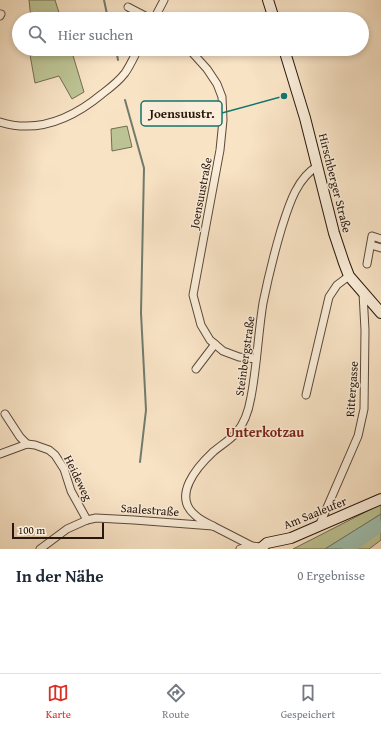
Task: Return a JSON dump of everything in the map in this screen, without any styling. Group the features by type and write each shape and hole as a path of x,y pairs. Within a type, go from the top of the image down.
{"main road":[{"path":"268,0 272,12"},
{"name":"Hirschberger Straße","path":"286,56 318,166 334,233 349,276 363,295 381,313"},
{"name":"Am Saaleufer","path":"258,547 267,543 291,538 381,499"}],"street":[{"path":"158,12 164,0"},
{"path":"128,7 138,12"},
{"path":"0,122 28,126 48,124 69,117 87,107 108,90 125,74 134,56"},
{"name":"Joensuustraße","path":"195,56 207,69 217,84 222,97 223,120 220,150 193,295 201,325 210,340 223,351 239,357 256,359"},
{"name":"Steinbergstraße","path":"213,526 195,516 187,504 185,500 189,480 214,451 227,442 238,431 246,417 251,397 264,303 273,258 290,201 306,174 318,166"},
{"path":"367,264 372,236 381,239"},
{"path":"371,245 381,248"},
{"path":"306,394 329,297 337,286 349,276"},
{"name":"Rittergasse","path":"319,526 358,436 364,409 365,330 363,295"},
{"path":"196,369 215,344"},
{"path":"0,454 27,444 20,438 5,414"},
{"name":"Heideweg","path":"27,444 42,447 55,455 64,469 71,491 87,520"},
{"name":"Saalestraße","path":"40,549 67,529 87,520 96,518 114,518 213,526 258,547"},
{"name":"Am Saaleufer","path":"240,549 258,547"}],"green space":[{"path":"29,0 55,0 59,12 30,12"},
{"path":"30,56 73,56 84,92 72,99 59,76 35,83"},
{"path":"127,126 132,147 112,151 111,129"},
{"path":"381,504 381,514 325,549 293,549"},
{"path":"381,525 381,540 369,549 348,549"}],"shaded area":[{"path":"381,514 381,524 348,549 325,549"}],"waterway":[{"path":"104,0 107,12"},
{"path":"117,56 118,60"},
{"path":"125,100 144,168 141,313 146,410 140,462"},
{"path":"348,549 381,526"}],"place":[{"name":"Joensuustr.","path":"284,96"}],"district":[{"name":"Unterkotzau","path":"265,432"}]}
